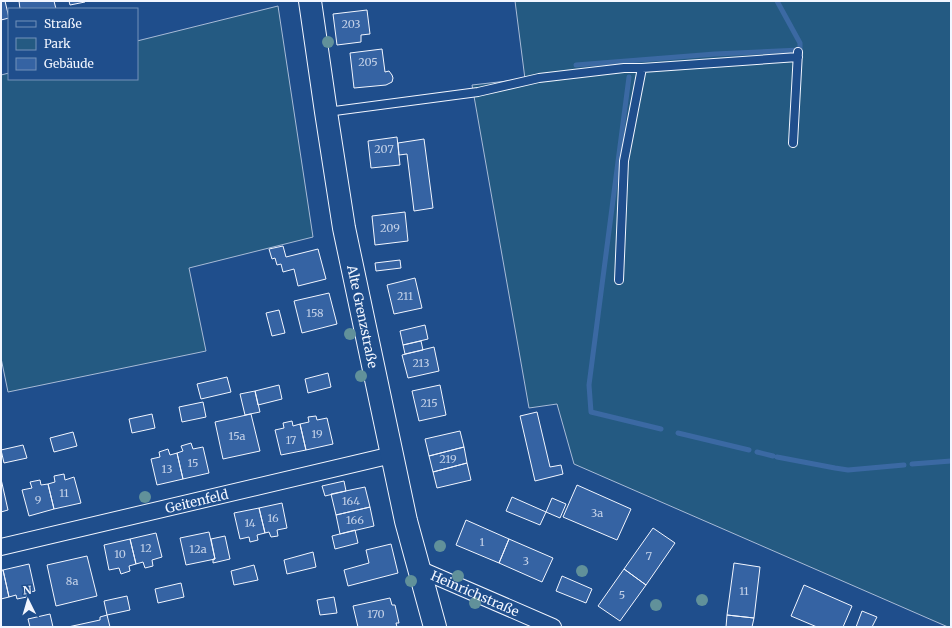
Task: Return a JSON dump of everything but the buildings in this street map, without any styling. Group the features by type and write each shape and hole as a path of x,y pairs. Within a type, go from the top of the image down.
{"street":[{"name":"Alte Grenzstraße","path":"310,1 344,228 406,521 436,627"},
{"name":"Geitenfeld","path":"1,547 392,455"},
{"name":"Heinrichstraße","path":"420,569 553,627"}],"lane":[{"path":"326,112 478,92 539,78 624,68 642,68 798,54 793,143"},
{"path":"619,280 624,161 642,68"}],"green space":[{"path":"515,1 951,1 951,627 574,464 557,404 529,408 472,85 525,79"},
{"path":"278,6 313,237 189,268 206,351 8,392 1,358 1,75 8,73 8,80 138,80 138,41"}],"waterway":[{"path":"576,65 715,54 800,50 800,43 777,1"},
{"path":"629,77 589,385 591,412 661,429"},
{"path":"678,433 749,450"},
{"path":"757,452 773,456"},
{"path":"777,457 848,470 904,465"},
{"path":"912,464 951,461"}]}
